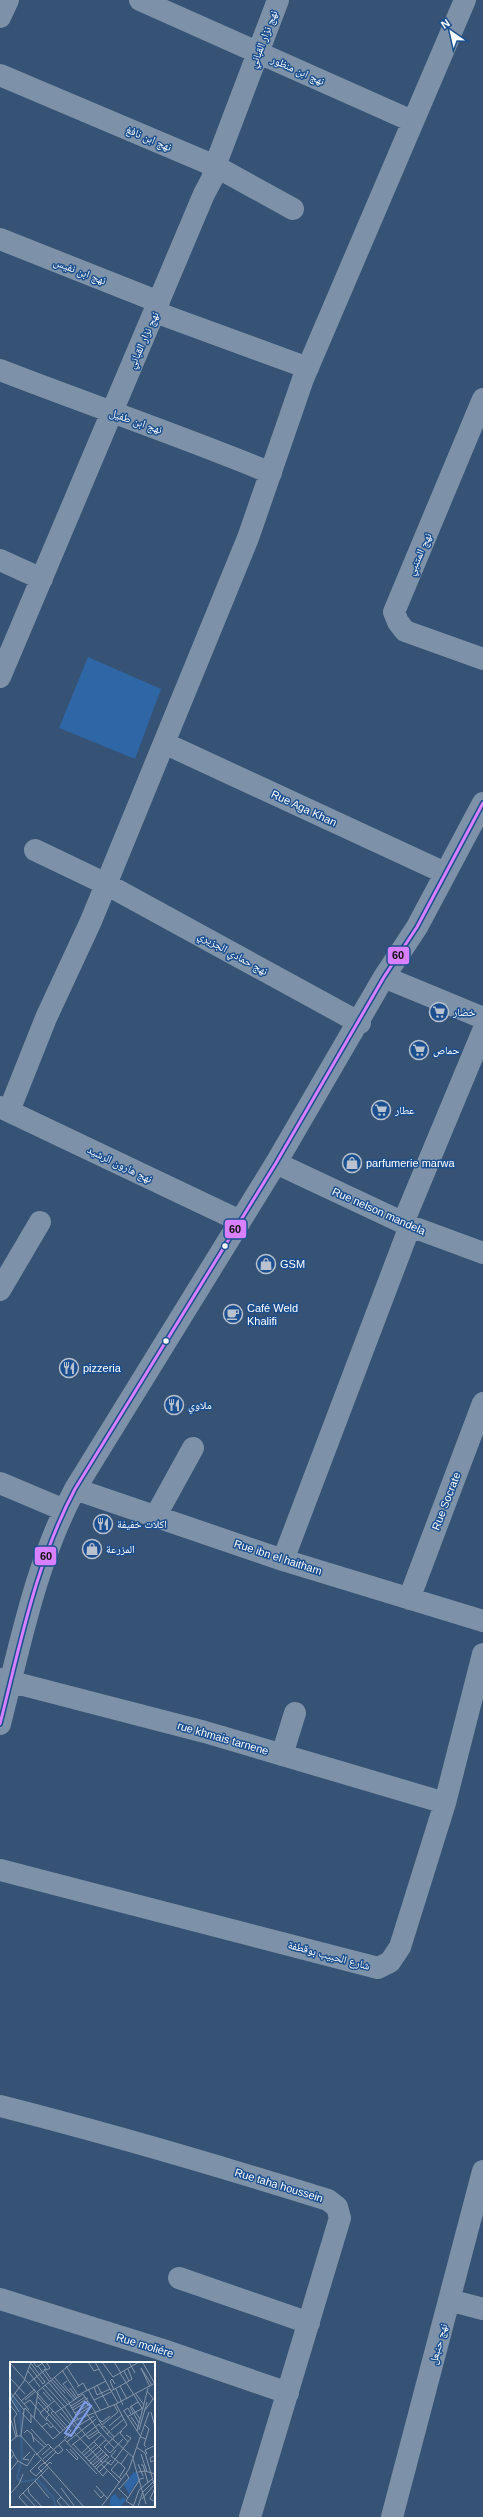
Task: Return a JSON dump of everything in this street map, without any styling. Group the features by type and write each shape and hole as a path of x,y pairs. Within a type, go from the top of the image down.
{"street":[{"path":"0,17 8,0"},
{"name":"نهج ابن منظور","path":"140,0 412,121"},
{"name":"نهج نزار القباني","path":"0,677 204,194 212,179 215,166 278,0"},
{"path":"4,1109 106,884 248,538 308,368 412,121 465,0"},
{"name":"نهج ابن نافغ","path":"0,75 215,166 293,209"},
{"name":"نهج ابن نفيس","path":"0,240 157,307 308,368"},
{"name":"نهج ابن طفيل","path":"0,370 111,413 192,440 271,473"},
{"name":"نهج المتنبي","path":"483,399 394,612 398,622 406,631 483,659"},
{"path":"0,560 42,579"},
{"name":"Rue Aga Khan","path":"164,742 445,874"},
{"path":"0,1724 5,1681 40,1572 64,1510 75,1489 240,1222 360,1023 384,977 417,927 483,803"},
{"name":"نهج حمادي الجزيري","path":"35,850 106,884 360,1023"},
{"path":"384,977 483,1018"},
{"path":"283,1560 406,1225 483,1031"},
{"name":"نهج هارون الرشيد","path":"4,1109 240,1222"},
{"name":"Rue nelson mandela","path":"276,1163 406,1225 483,1253"},
{"path":"0,1290 40,1222"},
{"name":"Rue Socrate","path":"409,1599 483,1404"},
{"path":"155,1517 193,1448"},
{"path":"0,1482 64,1510"},
{"name":"Rue ibn el haitham","path":"75,1489 283,1560 483,1621"},
{"name":"شارع الحبيب بوقطفة","path":"0,1870 378,1968 390,1962 400,1947 445,1803 483,1654"},
{"name":"rue khmais tarnene","path":"5,1681 282,1755 445,1803"},
{"path":"282,1755 295,1713"},
{"name":"Rue taha houssein","path":"0,2106 120,2136 328,2200 337,2207 340,2218 250,2517"},
{"name":"نهج حنبعل","path":"392,2517 483,2171"},
{"path":"179,2278 309,2323"},
{"name":"Rue moliére","path":"0,2299 160,2349 288,2393"},
{"path":"449,2300 483,2309"}],"shaded area":[{"path":"88,657 161,689 135,759 59,728"}],"transit line":[{"name":"60","path":"0,1724 22,1634 39,1575 61,1517 75,1489 276,1163 384,977 417,927 483,803"}],"place":[{"name":"خضار","path":"439,1012"},
{"name":"حماص","path":"419,1050"},
{"name":"عطار","path":"381,1110"},
{"name":"parfumerie marwa","path":"352,1163"},
{"name":"GSM","path":"266,1264"},
{"name":"Café Weld Khalifi","path":"233,1314"},
{"name":"pizzeria","path":"69,1368"},
{"name":"ملاوي","path":"174,1405"},
{"name":"اكلات خفيفة","path":"103,1524"},
{"name":"المزرعة","path":"92,1549"}]}
